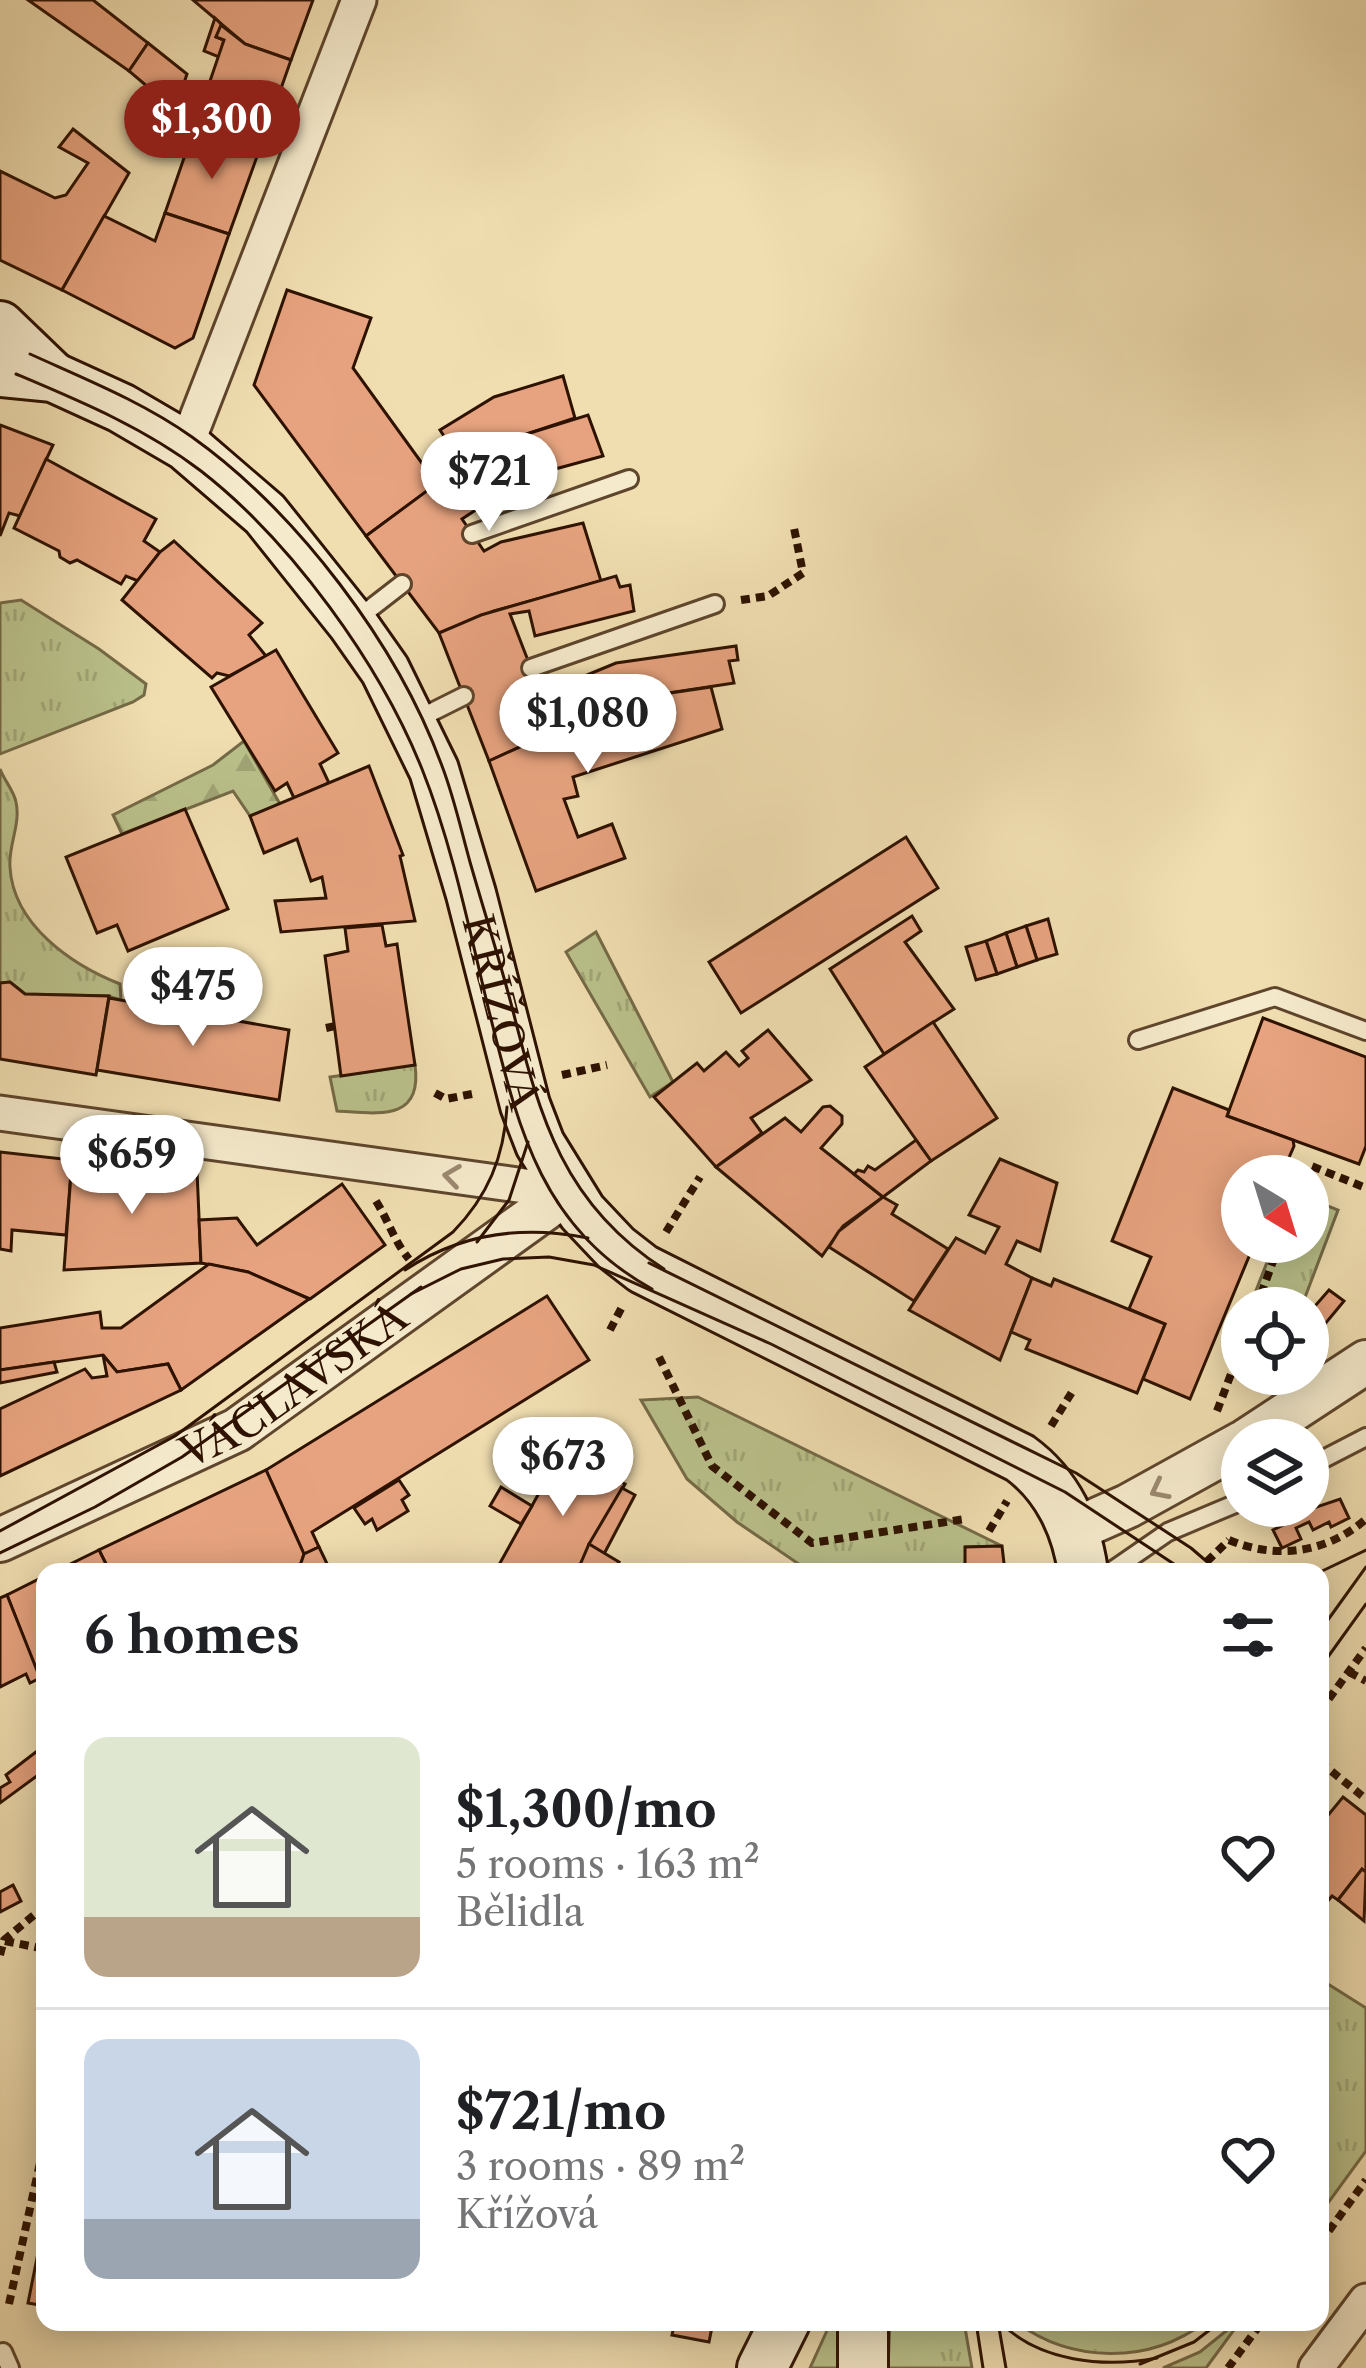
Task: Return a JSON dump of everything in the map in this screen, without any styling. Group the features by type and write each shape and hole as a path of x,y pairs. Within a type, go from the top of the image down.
{"main road":[{"name":"KŘÍŽOVÁ","path":"14,359 121,408 186,446 265,514 385,670 434,770 524,1105 568,1192 598,1230 643,1269 1020,1458 1047,1483 1078,1551"},
{"path":"762,2368 780,2331"},
{"path":"863,2331 863,2368"}],"street":[{"path":"186,446 359,0"},
{"path":"0,1113 568,1192"},
{"name":"VÁCLAVSKÁ","path":"0,1540 237,1430 568,1192"},
{"path":"1261,1419 1366,1362"},
{"path":"1078,1551 1129,1506 1221,1443"},
{"path":"1316,2368 1366,2301"}],"lane":[{"path":"472,534 628,479"},
{"path":"352,622 402,584"},
{"path":"530,668 716,604"},
{"path":"413,722 464,696"},
{"path":"1138,1040 1275,997 1366,1031"},
{"path":"1329,1456 1366,1437"},
{"path":"1124,1563 1168,1532 1221,1510"}],"path":[{"path":"716,604 768,596 802,573 794,528"},
{"path":"1329,1173 1366,1188"},
{"path":"659,1357 712,1466 812,1543 965,1519"},
{"path":"1229,1540 1274,1552 1297,1551 1331,1541 1366,1519"},
{"path":"1329,1699 1366,1648"},
{"path":"1349,1672 1366,1681"},
{"path":"1329,1769 1366,1799"},
{"path":"0,1955 1,1942 36,1913"},
{"path":"1,1942 36,1948"},
{"path":"1329,2230 1366,2180"},
{"path":"9,2304 36,2181"},
{"path":"1228,2368 1255,2331"}],"green space":[{"path":"21,600 146,684 144,695 133,702 0,754 0,603"},
{"path":"244,741 280,804 250,816 233,791 122,834 113,815 213,765"},
{"path":"0,769 16,802 10,867 22,907 65,954 120,984 121,1000 25,994 10,982 0,983"},
{"path":"596,932 673,1082 650,1097 566,952"},
{"path":"415,1065 416,1084 404,1106 381,1113 337,1111 330,1077"},
{"path":"1329,1206 1338,1210 1329,1234"},
{"path":"1267,1263 1318,1263 1309,1287 1257,1287"},
{"path":"698,1397 1002,1546 966,1547 965,1563 797,1563 737,1522 687,1479 641,1400"},
{"path":"1329,1985 1366,2008 1366,2151 1329,2202"},
{"path":"827,2331 839,2331 839,2368 810,2368"},
{"path":"890,2331 966,2331 972,2368 888,2368"},
{"path":"1030,2331 1191,2331 1160,2346 1110,2354"},
{"path":"1226,2331 1233,2331 1206,2368 1163,2368 1200,2352"}],"building":[{"path":"28,0 93,0 148,43 129,71"},
{"path":"193,0 313,0 291,60 245,44"},
{"path":"215,18 222,25 216,37 224,40 219,57 204,51"},
{"path":"221,25 245,44 291,60 259,151 194,128 224,40 216,37"},
{"path":"148,43 187,74 175,110 129,71"},
{"path":"73,129 129,173 62,290 0,260 0,171 55,198 66,195 88,163 59,147"},
{"path":"194,129 259,151 229,234 165,213"},
{"path":"165,213 229,234 193,338 175,348 62,290 104,216 155,241"},
{"path":"287,290 371,318 353,368 437,484 366,536 254,385"},
{"path":"563,376 575,418 514,438 465,468 440,430 494,397"},
{"path":"588,415 603,456 526,477 462,519 484,551 501,542 583,523 601,581 494,611 439,633 366,536 447,476 514,438"},
{"path":"0,425 53,445 20,516 9,513 0,536"},
{"path":"46,459 156,519 144,541 160,552 138,581 126,576 121,584 77,560 70,563 59,551 14,528"},
{"path":"174,541 262,623 249,635 266,656 229,676 217,673 212,678 122,600"},
{"path":"616,576 620,587 630,585 634,611 535,636 529,611 510,614 541,694 616,663 736,646 738,660 729,661 734,683 623,700 489,761 439,633 481,615"},
{"path":"276,650 338,753 320,764 329,783 294,798 287,783 275,791 211,687"},
{"path":"711,687 722,729 573,777 578,796 564,799 578,837 612,824 625,858 536,891 489,761 623,700"},
{"path":"369,766 403,855 415,921 281,932 275,901 326,898 322,877 311,881 297,839 264,853 250,816"},
{"path":"185,809 228,909 128,951 117,925 97,933 66,857"},
{"path":"906,837 938,888 741,1013 709,962"},
{"path":"912,916 921,931 905,942 954,1009 884,1054 830,969"},
{"path":"1048,919 1057,954 1037,960 1026,926"},
{"path":"382,925 386,946 397,944 415,1065 341,1076 325,956 348,951 345,928"},
{"path":"1026,926 1037,960 1017,967 1006,933"},
{"path":"1006,933 1017,967 997,974 986,941"},
{"path":"986,941 997,974 976,980 966,947"},
{"path":"10,982 25,994 109,996 96,1075 0,1059 0,983"},
{"path":"109,998 289,1030 279,1100 97,1070"},
{"path":"1263,1018 1366,1057 1366,1146 1359,1164 1227,1116"},
{"path":"933,1022 997,1118 931,1161 865,1067"},
{"path":"768,1030 811,1080 751,1118 762,1133 716,1167 654,1097 697,1063 704,1071 726,1052 739,1066 748,1058 742,1051"},
{"path":"1173,1088 1229,1110 1227,1116 1293,1140 1290,1155 1221,1155 1221,1263 1246,1263 1236,1287 1221,1287 1221,1324 1190,1399 1143,1379 1165,1324 1129,1309 1151,1257 1112,1241"},
{"path":"830,1106 842,1116 842,1124 821,1148 883,1197 843,1226 822,1256 716,1167 785,1118 801,1132 823,1107"},
{"path":"916,1140 931,1161 883,1197 854,1174 868,1166 875,1170"},
{"path":"0,1152 72,1160 66,1235 12,1230 11,1251 0,1249"},
{"path":"1000,1159 1057,1183 1040,1251 1017,1241 1006,1264 1032,1278 1000,1360 909,1310 956,1238 985,1253 999,1227 969,1215"},
{"path":"72,1160 197,1171 201,1263 64,1270"},
{"path":"342,1184 385,1245 310,1299 248,1272 201,1263 199,1220 237,1218 257,1245"},
{"path":"883,1197 897,1205 892,1214 948,1249 914,1301 829,1247 839,1231"},
{"path":"209,1264 248,1272 309,1299 181,1390 168,1364 117,1372 103,1355 0,1370 0,1328 100,1312 102,1328 121,1328"},
{"path":"1032,1278 1051,1286 1054,1279 1165,1324 1137,1393 1026,1349 1030,1340 1011,1332"},
{"path":"1329,1290 1344,1301 1329,1319"},
{"path":"547,1296 589,1360 312,1532 319,1547 304,1554 266,1470"},
{"path":"103,1355 117,1372 168,1364 181,1390 0,1476 0,1409 85,1369 92,1378 107,1376"},
{"path":"54,1362 57,1372 0,1383 0,1370"},
{"path":"563,1450 625,1484 581,1563 500,1563"},
{"path":"266,1470 304,1554 301,1563 106,1563 99,1550"},
{"path":"399,1480 409,1495 402,1500 408,1511 377,1530 372,1519 365,1524 354,1508"},
{"path":"501,1487 532,1506 521,1524 490,1506"},
{"path":"622,1488 635,1495 604,1554 589,1544"},
{"path":"1340,1499 1349,1518 1331,1527 1329,1503"},
{"path":"1298,1527 1301,1539 1282,1548 1273,1530"},
{"path":"589,1544 619,1562 618,1563 581,1563"},
{"path":"1002,1546 1004,1563 965,1563 965,1547"},
{"path":"319,1547 327,1563 301,1563 304,1554"},
{"path":"99,1550 106,1563 72,1563"},
{"path":"36,1580 36,1669 7,1595"},
{"path":"7,1595 36,1668 36,1680 30,1683 26,1674 0,1687 0,1598"},
{"path":"36,1752 36,1777 0,1803 0,1788 10,1782 6,1775"},
{"path":"1343,1797 1366,1815 1366,1872 1362,1869 1338,1900 1332,1896 1329,1900 1329,1814"},
{"path":"1362,1869 1366,1872 1364,1921 1338,1900"},
{"path":"13,1885 21,1901 0,1912 0,1892"},
{"path":"36,2263 36,2304 28,2303"},
{"path":"673,2331 711,2331 709,2342 672,2335"}],"tram line":[{"path":"30,354 154,413 192,437 269,503 340,584 399,674 446,778 534,1087 561,1156 602,1217 664,1269"},
{"path":"16,374 135,429 201,471 268,532 330,607 382,688 433,798 510,1091 538,1168 582,1235 613,1264 652,1289"},
{"path":"0,1531 175,1436 453,1232 492,1175 507,1107"},
{"path":"477,1242 509,1200 528,1142"},
{"path":"405,1270 448,1248 493,1235 540,1232 588,1238"},
{"path":"411,1294 461,1269 503,1259 549,1257 594,1265 771,1344 1065,1492 1172,1563"},
{"path":"649,1263 1076,1473 1208,1563"},
{"path":"0,1553 95,1507 182,1457 421,1287"},
{"path":"1329,1568 1366,1550"},
{"path":"1329,1618 1366,1567"},
{"path":"1329,1655 1366,1604"},
{"path":"977,2331 983,2368"},
{"path":"1000,2331 1006,2368"},
{"path":"1011,2331 1034,2346 1073,2359 1157,2358"},
{"path":"1140,2364 1194,2342 1208,2331"}]}
